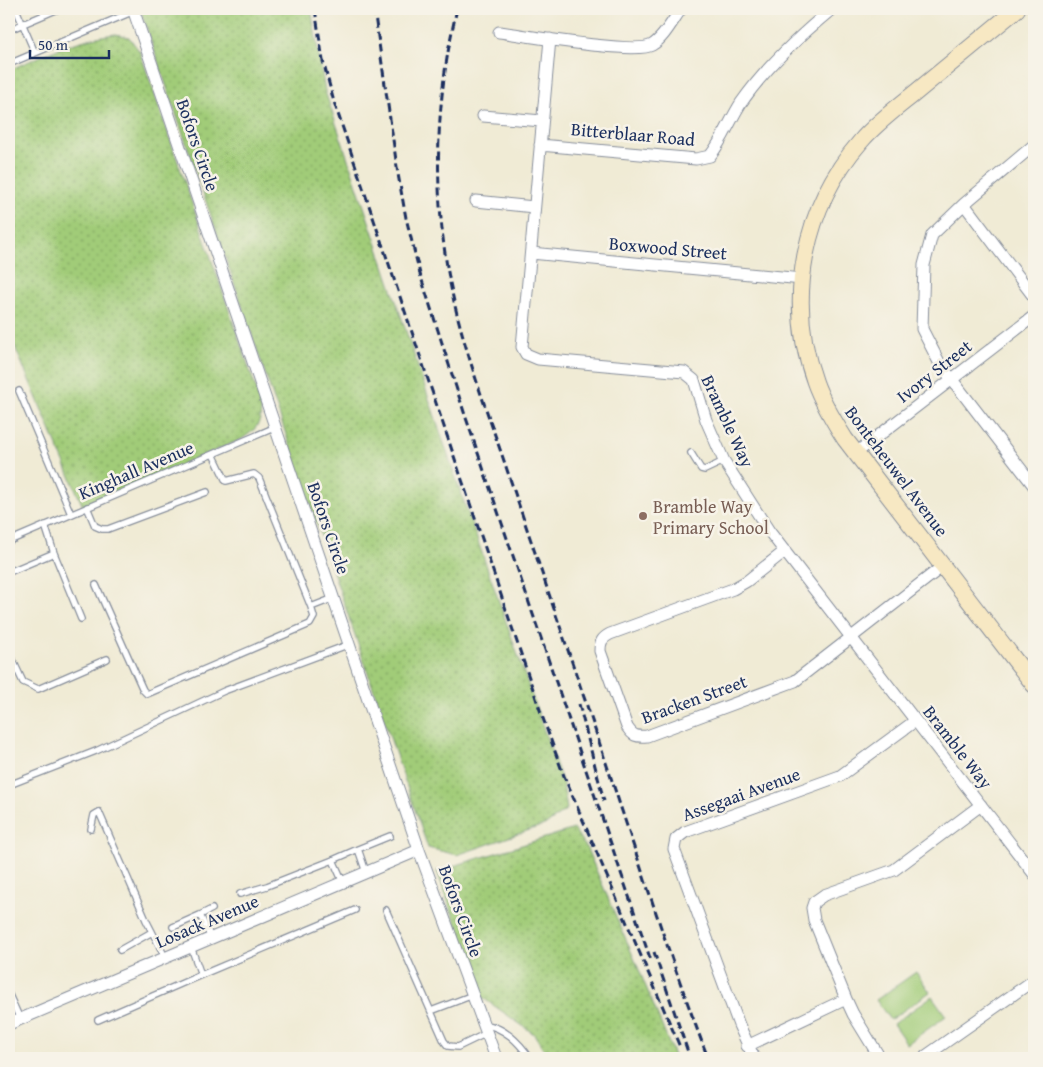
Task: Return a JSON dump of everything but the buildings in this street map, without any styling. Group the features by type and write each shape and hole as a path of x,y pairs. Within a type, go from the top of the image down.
{"street":[{"path":"499,32 646,48 659,40 681,9"},
{"name":"Bitterblaar Road","path":"540,145 696,159 710,156 718,146 741,104 778,58 803,33 832,9"},
{"name":"Bofors Circle","path":"133,10 419,850 496,1058"},
{"name":"Bonteheuwel Avenue","path":"1008,12 891,112 862,140 847,159 828,190 816,216 805,253 801,300 803,334 815,382 831,416 856,453 1034,685"},
{"name":"Bramble Way","path":"550,39 522,347 526,354 538,359 684,372 694,380 706,420 724,461 769,531 1034,874"},
{"path":"483,116 542,121"},
{"path":"1034,145 964,204 932,235 924,264 922,329 940,364 1034,486"},
{"path":"476,202 534,207"},
{"path":"964,204 1034,297"},
{"name":"Boxwood Street","path":"531,253 802,279"},
{"name":"Ivory Street","path":"856,453 1034,316"},
{"name":"Bracken Street","path":"785,551 748,581 733,589 610,634 602,640 600,651 627,727 632,735 638,737 647,736 785,685 803,675 943,566"},
{"name":"Assegaai Avenue","path":"754,1058 747,1046 674,849 676,839 685,832 840,776 916,721"},
{"path":"880,1058 846,999 814,920 812,908 814,902 824,895 894,870 906,863 981,805"},
{"name":"Losack Avenue","path":"9,1024 419,850"},
{"path":"923,1058 1034,980"},
{"path":"747,1046 846,999"}],"lane":[{"path":"16,9 35,53"},
{"path":"9,30 58,9"},
{"path":"9,64 133,10"},
{"path":"19,391 71,514"},
{"name":"Kinghall Avenue","path":"9,541 276,427"},
{"path":"96,585 141,686 147,694 305,628 313,620 314,616 311,607 259,478 254,474 226,481 213,454"},
{"path":"691,454 701,469 705,470 724,461"},
{"path":"87,507 95,526 108,529 207,492"},
{"path":"45,525 54,553 81,619"},
{"path":"9,572 54,553"},
{"path":"311,607 334,598"},
{"path":"9,785 96,751 224,691 350,644"},
{"path":"9,652 23,682 38,689 107,659"},
{"path":"90,828 94,815 99,812 165,957"},
{"path":"240,894 267,886 390,836"},
{"path":"358,849 366,872"},
{"path":"333,860 343,882"},
{"path":"173,926 212,909"},
{"path":"98,1020 356,910"},
{"path":"386,910 444,1041 448,1046 458,1047 485,1028 495,1026 508,1033 530,1058"},
{"path":"200,915 211,938"},
{"path":"120,950 152,932"},
{"path":"191,947 201,976"},
{"path":"431,1011 473,995"},
{"path":"9,999 20,1019"}],"green space":[{"path":"140,9 311,9 325,91 455,476 563,784 567,809 547,824 457,855 428,848"},
{"path":"116,34 129,37 140,52 259,397 261,412 256,427 240,440 83,507 9,333 9,70 75,43"},
{"path":"574,829 587,849 675,1058 549,1058 534,1034 483,998 437,871"},
{"path":"916,972 930,992 890,1020 876,1000"},
{"path":"932,996 946,1016 907,1044 893,1024"}],"railway":[{"path":"315,9 323,61 334,102 541,713 564,776 680,1047"},
{"path":"374,9 398,174 406,218 420,274 464,412 651,961"},
{"path":"457,9 450,40 441,102 438,165 442,228 450,285 469,359 485,407 656,913 708,1058"},
{"path":"579,704 604,801"},
{"path":"654,952 690,1058"}],"place":[{"name":"Bramble Way Primary School","path":"643,516"}]}
